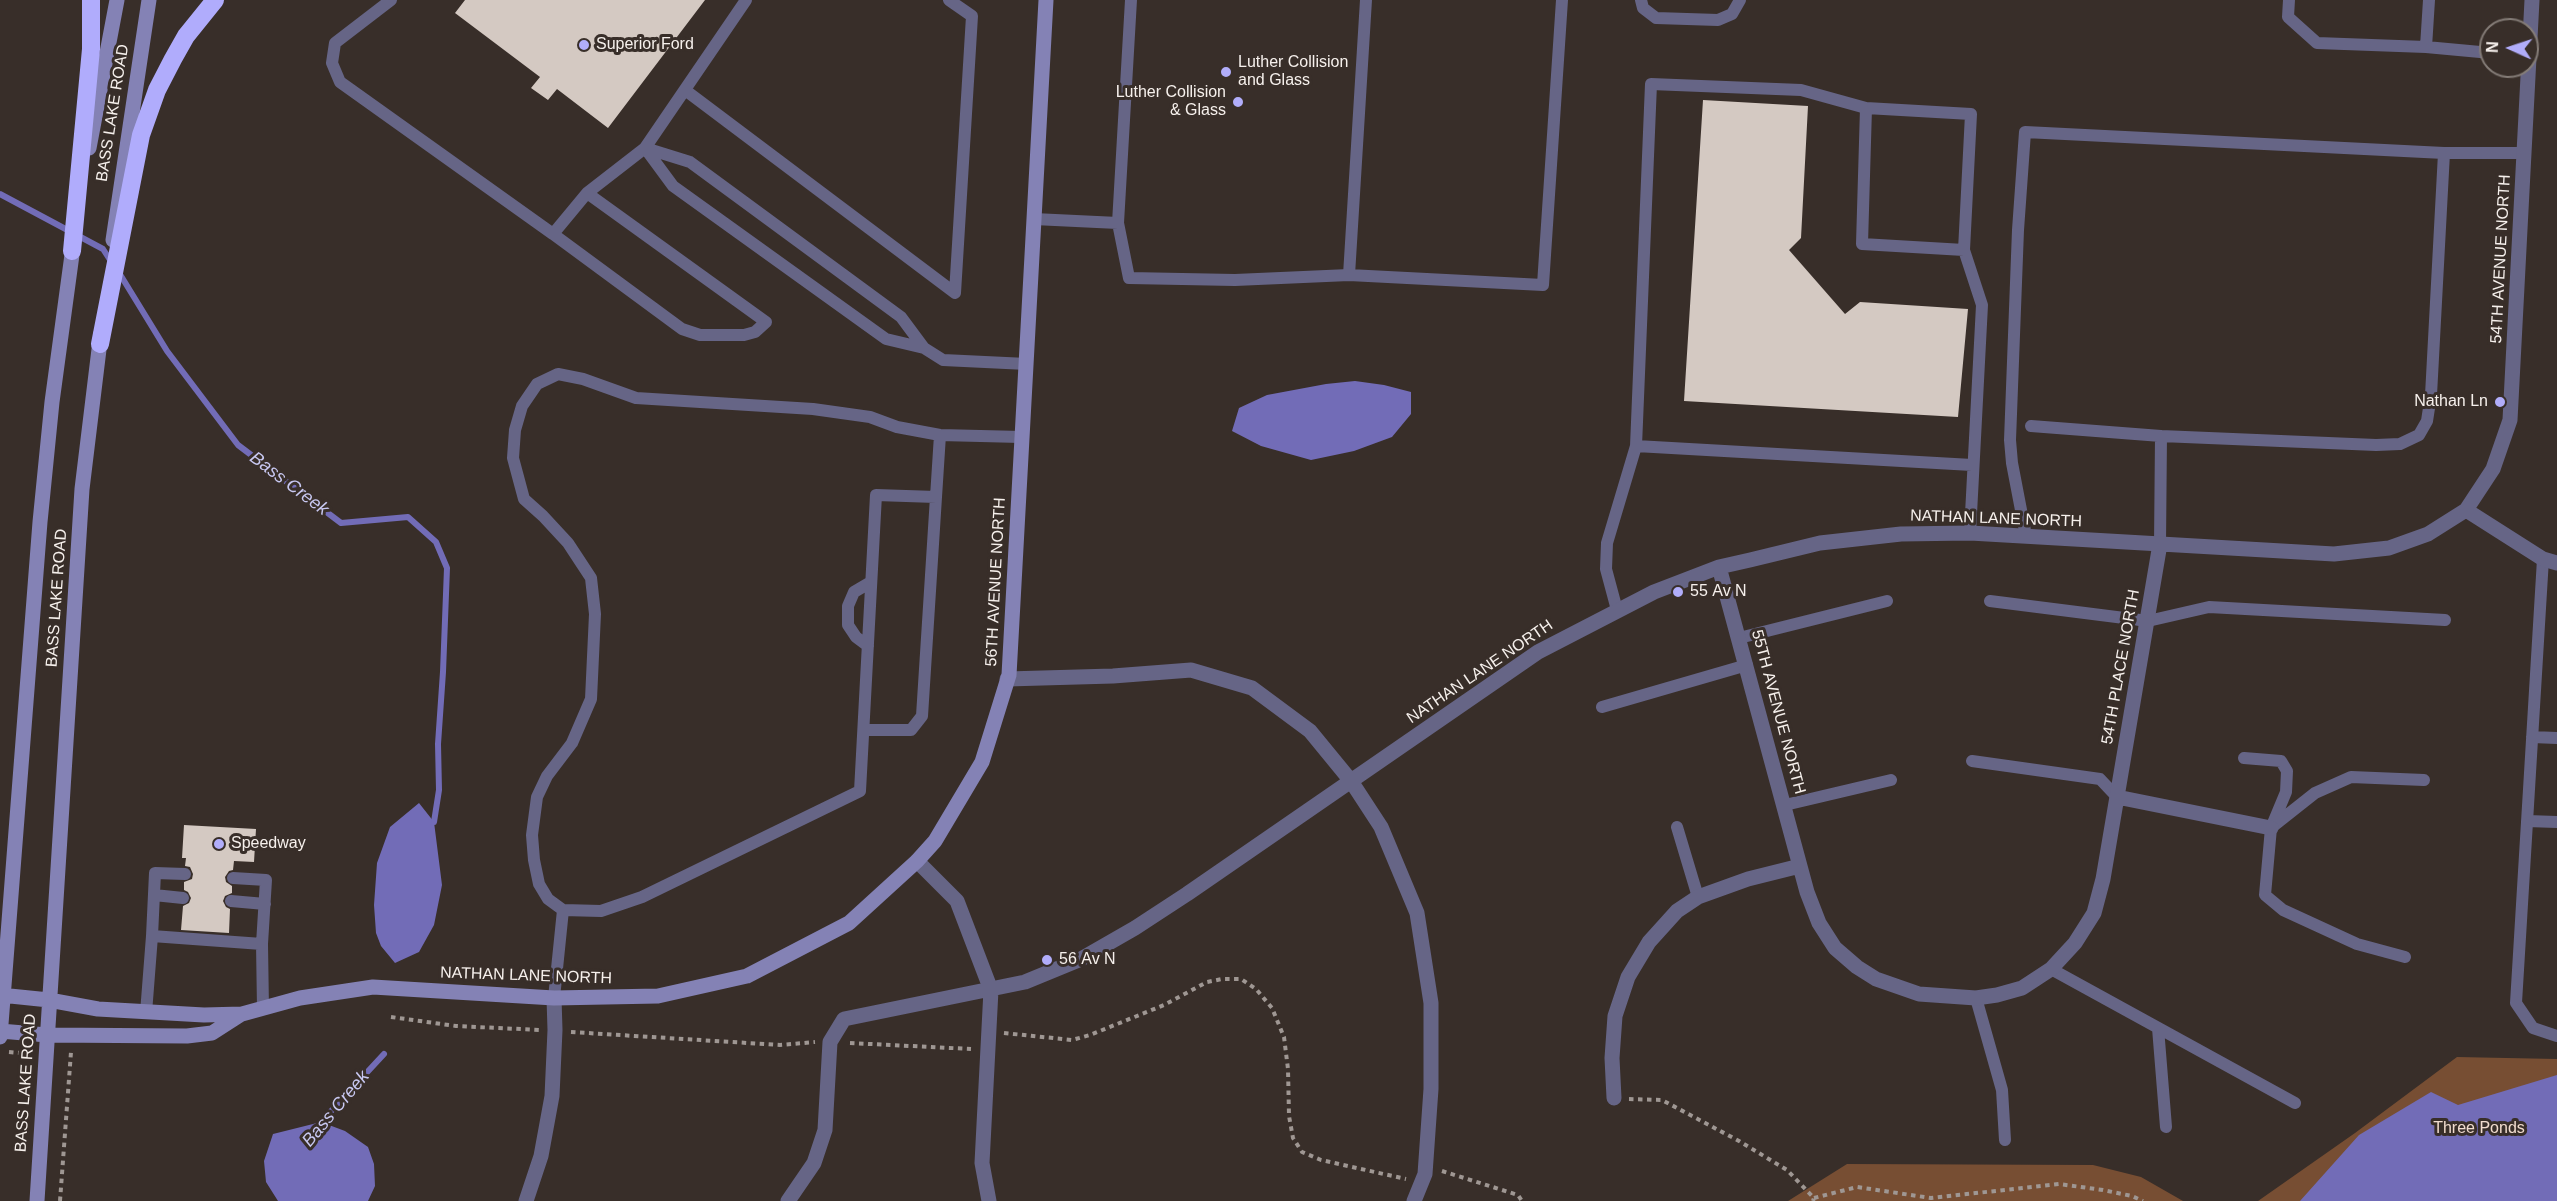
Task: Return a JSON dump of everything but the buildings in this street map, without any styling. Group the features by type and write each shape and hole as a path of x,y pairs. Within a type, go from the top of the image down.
{"highway":[{"path":"72,251 91,49 91,0"},
{"path":"100,344 141,135 157,90 173,59 186,36 215,0"}],"main road":[{"name":"BASS LAKE ROAD","path":"0,1037 1,995 52,402 72,251 117,0"},
{"name":"BASS LAKE ROAD","path":"37,1201 82,489 117,202 149,0"},
{"name":"56TH AVENUE NORTH","path":"917,861 935,841 982,762 1007,679 1027,364 1046,0"},
{"name":"NATHAN LANE NORTH","path":"1,995 50,1000 98,1009 204,1016 242,1014 300,998 373,987 554,998 658,996 747,976 849,923 917,861"},
{"name":"NATHAN LANE NORTH","path":"0,1031 47,1035 187,1036 212,1033 242,1014"}],"street":[{"name":"54TH AVENUE NORTH","path":"2531,18 2532,0"},
{"name":"54TH AVENUE NORTH","path":"2466,510 2493,469 2510,420 2527,78"},
{"name":"NATHAN LANE NORTH","path":"991,990 1025,982 1062,967 1135,928 1538,652 1654,592 1719,567 1820,543 1901,534 1970,533 2345,553 2390,548 2428,534 2466,510"},
{"path":"2466,510 2550,561"},
{"name":"54TH PLACE NORTH","path":"1976,998 2022,988 2051,969 2075,943 2094,913 2103,879 2160,544"},
{"name":"55TH AVENUE NORTH","path":"1719,567 1800,866 1819,923 1835,948 1857,967 1891,986 1920,994 1976,998"},
{"path":"1007,679 1113,676 1191,670 1252,688 1310,731 1351,781 1381,827 1417,913 1431,1003 1431,1089 1425,1174 1414,1201"},
{"path":"2117,796 2271,828"},
{"path":"917,861 957,901 991,990 982,1163 989,1201"},
{"path":"1614,1098 1612,1058 1615,1017 1628,977 1648,942 1677,911 1698,897 1748,879 1800,866"},
{"path":"788,1201 814,1163 825,1130 830,1042 844,1019 991,990"},
{"path":"526,1201 541,1156 552,1096 554,998"}],"lane":[{"path":"392,0 335,44 332,63 340,81 682,329 700,335 744,335 755,332 766,322 587,193"},
{"path":"553,234 587,193 645,148 746,0"},
{"path":"685,90 955,294 972,16 949,0"},
{"path":"1131,0 1118,223 1128,278 1235,280 1349,275 1543,285 1562,0"},
{"path":"1349,275 1366,0"},
{"path":"1641,0 1643,8 1656,18 1718,20 1732,14 1740,0"},
{"path":"2289,0 2288,17 2317,43 2426,47 2479,52"},
{"path":"2426,47 2429,0"},
{"path":"1617,610 1606,569 1607,543 1636,446 1651,84 1801,90 1866,108 1971,114 1964,250 1982,305 1970,533"},
{"path":"1866,108 1862,244 1964,250"},
{"path":"2026,536 2012,463 2010,440 2018,230 2025,132 2444,153 2524,153"},
{"path":"645,148 690,162 901,317 924,348"},
{"path":"645,148 673,186 886,339 924,348 943,360 1027,364"},
{"path":"2031,426 2162,436 2376,445 2400,444 2419,435 2427,421 2431,395 2444,153"},
{"path":"1034,219 1118,223"},
{"path":"936,497 876,495 860,790 642,897 601,911 563,910 548,899 539,884 531,835 537,797 547,776 573,743 591,699 595,614 591,578 568,543 524,499 513,458 515,430 522,406 537,384 558,374 636,398 813,409 870,417 897,427 940,435 1021,437"},
{"path":"864,730 911,730 922,716 940,435"},
{"path":"2160,544 2162,436"},
{"path":"1636,446 1972,465"},
{"path":"2550,561 2532,737 2516,1003 2533,1028 2557,1036"},
{"path":"868,646 856,637 848,625 848,606 854,592 871,582"},
{"path":"1739,638 1887,601"},
{"path":"1990,601 2148,621 2209,607 2445,620"},
{"path":"1602,707 1747,665"},
{"path":"2532,737 2557,738"},
{"path":"2244,758 2281,761 2287,771 2286,792 2271,828 2265,895 2283,910 2357,944 2405,957"},
{"path":"1972,761 2100,780 2117,796"},
{"path":"2271,828 2315,793 2351,777 2424,780"},
{"path":"1785,806 1891,780"},
{"path":"2527,821 2557,822"},
{"path":"1677,827 1698,897"},
{"path":"146,1013 155,873 185,874"},
{"path":"233,878 266,880 262,944 263,1010"},
{"path":"154,895 183,897"},
{"path":"231,901 265,904"},
{"path":"554,998 563,910"},
{"path":"152,936 262,944"},
{"path":"2051,969 2295,1103"},
{"path":"1976,998 2002,1090 2005,1140"},
{"path":"2158,1028 2166,1127"}],"path":[{"path":"60,1201 72,1035"},
{"path":"1614,1098 1662,1100 1739,1141 1787,1170 1814,1199 1857,1187 1931,1198 2059,1184 2113,1192 2143,1201"}],"green space":[{"name":"Three Ponds","path":"2457,1057 2557,1059 2557,1201 2258,1201 2355,1133"},
{"path":"1847,1164 2093,1165 2141,1177 2183,1201 1788,1201"}],"shaded area":[{"path":"1355,381 1411,392 1411,414 1392,437 1354,451 1311,460 1261,446 1232,431 1239,408 1267,395"},
{"path":"419,803 434,822 442,885 434,925 419,952 395,963 381,946 376,933 374,905 377,863 390,827"},
{"name":"Three Ponds","path":"2557,1075 2557,1201 2300,1201 2359,1135 2431,1092 2458,1105"},
{"path":"321,1122 345,1131 368,1147 374,1164 375,1186 368,1201 278,1201 266,1182 264,1161 273,1134"}],"waterway":[{"name":"Bass Creek","path":"0,194 103,249 112,263"},
{"name":"Bass Creek","path":"118,271 167,351 238,445 341,523 408,517 436,542 447,568 438,744 439,790 434,822"},
{"name":"Bass Creek","path":"321,1122 384,1054"}],"place":[{"name":"Superior Ford","path":"584,45"},
{"name":"Luther Collision and Glass","path":"1226,72"},
{"name":"Luther Collision & Glass","path":"1238,102"},
{"name":"Nathan Ln","path":"2500,402"},
{"name":"55 Av N","path":"1678,592"},
{"name":"Speedway","path":"219,844"},
{"name":"56 Av N","path":"1047,960"}]}
